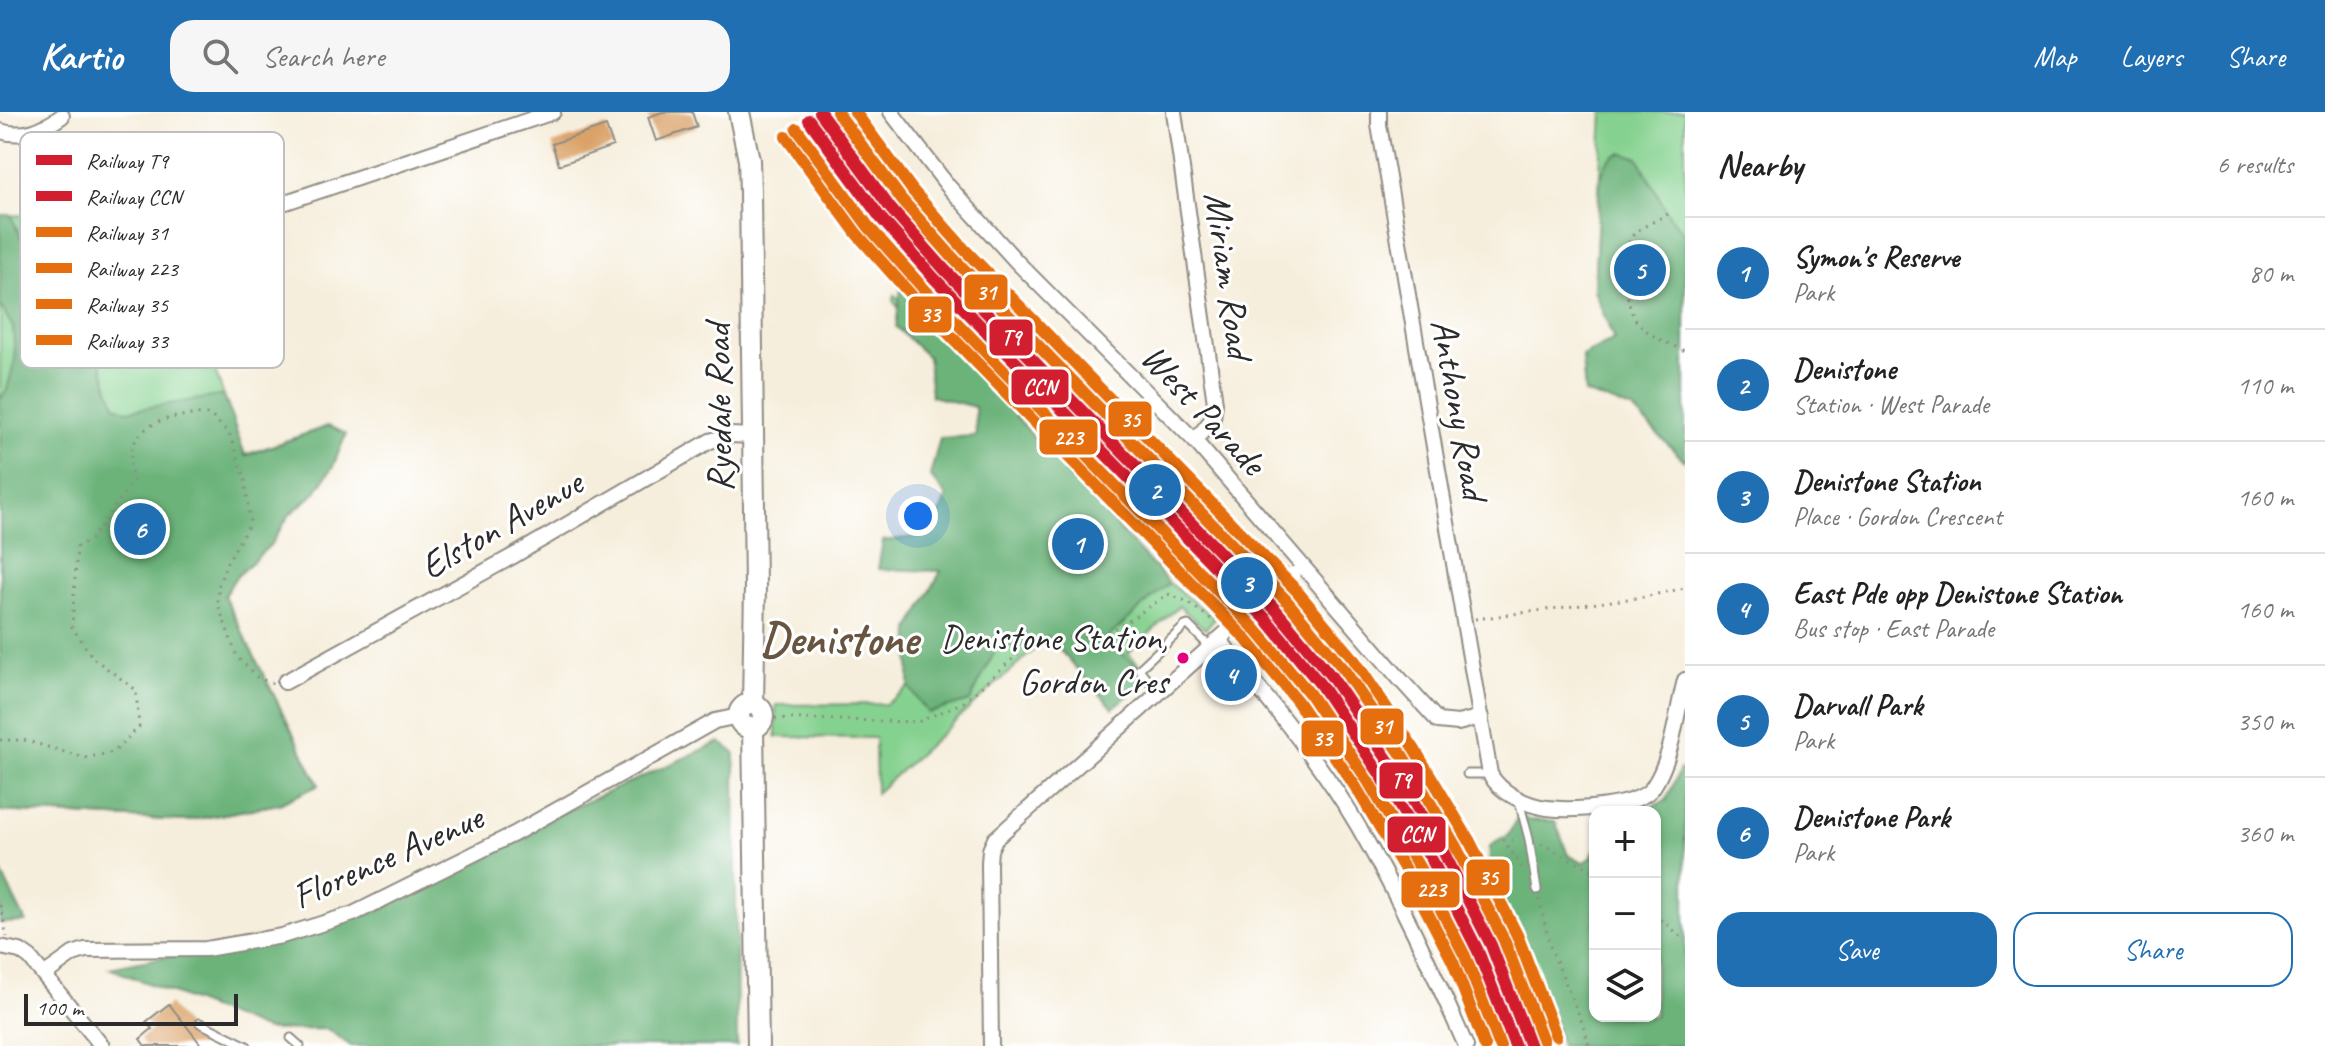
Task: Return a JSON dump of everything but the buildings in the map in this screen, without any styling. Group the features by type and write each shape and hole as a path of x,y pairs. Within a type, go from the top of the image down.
{"street":[{"path":"284,203 553,112"},
{"name":"Ryedale Road","path":"739,112 749,160 755,587 752,717 758,1046"},
{"name":"West Parade","path":"891,112 948,186 1017,262 1195,441 1297,569 1438,721 1458,723 1481,717"},
{"name":"Miriam Road","path":"1174,112 1215,403 1213,418 1195,441"},
{"name":"Anthony Road","path":"1379,112 1490,774"},
{"path":"29,132 44,129 62,116"},
{"path":"0,131 20,134"},
{"name":"Elston Avenue","path":"285,682 515,555 710,441 731,435 752,436"},
{"path":"991,1046 989,863 995,839 1297,569"},
{"path":"1218,639 1291,728 1356,824 1417,935 1466,1046"},
{"path":"1490,774 1504,791 1546,808 1604,807 1646,796 1665,763 1685,680"},
{"name":"Florence Avenue","path":"45,974 73,954 85,950 206,949 282,936 353,914 514,834 715,721 752,717"},
{"path":"4,947 20,951 30,958 102,1046"}],"lane":[{"path":"1158,692 1139,669 1185,626 1218,639"},
{"path":"1467,774 1490,774"},
{"path":"1519,798 1537,890"},
{"path":"200,1023 247,1046"},
{"path":"291,1038 300,1046"}],"path":[{"path":"1668,214 1635,233 1626,246 1629,308 1646,331 1685,351"},
{"path":"0,740 24,740 85,758 114,752 139,727 136,690 93,658 72,627 77,547 91,539 133,481 130,454 136,438 153,424 183,414 210,415 229,433 245,478 250,523 226,564 218,587 218,604 230,642 249,671 272,684 285,682"},
{"path":"1224,550 1239,535"},
{"path":"1229,545 1250,568"},
{"path":"1194,577 1212,559"},
{"path":"1255,577 1265,565"},
{"path":"1199,572 1222,594"},
{"path":"1464,621 1643,597 1685,588"},
{"path":"1222,604 1239,589"},
{"path":"752,717 918,722 964,702 1033,641 1105,633 1168,594 1186,601 1218,639"},
{"path":"1228,599 1232,605"},
{"path":"1589,868 1529,839 1503,839 1537,890 1550,946 1589,1046"},
{"path":"0,905 4,947"},
{"path":"1661,919 1685,940"}],"green space":[{"path":"1603,112 1685,112 1685,461 1632,409 1585,393 1582,356 1614,340 1594,290"},
{"path":"1622,153 1638,157 1668,214 1685,235 1685,461 1632,409 1585,393 1582,356 1614,340 1594,290 1600,178 1610,159"},
{"path":"0,215 20,215 20,368 214,368 245,455 328,426 346,434 333,466 315,493 290,514 270,545 235,578 224,596 319,785 279,804 186,821 0,811"},
{"path":"0,215 11,215 20,236 20,368 102,368 116,406 127,411 224,395 245,456 328,426 346,434 333,466 315,493 290,514 270,545 235,578 224,596 319,785 279,804 186,821 0,811 0,400 7,389 15,360 13,327 0,305"},
{"path":"901,287 1169,583 1105,640 1151,677 1113,708 1048,637 996,649 970,701 928,713 909,687 910,629 941,571 878,569 883,541 930,535 947,496 930,476 940,438 976,436 975,407 931,396 928,357 896,327"},
{"path":"895,295 1169,583 1215,618 1205,629 1179,606 1128,653 1151,677 1113,708 1048,637 876,793 875,738 776,737 776,705 886,704 909,687 916,673 985,411 893,301"},
{"path":"720,742 735,753 737,1046 351,1046 327,1029 266,1030 109,968 343,921 514,834"},
{"path":"1680,769 1685,771 1685,1046 1561,1046 1548,1003 1489,871 1490,846 1508,835 1519,816 1528,820 1555,821 1568,855 1583,863 1589,859 1589,1022 1661,1022 1661,806 1652,806 1666,801"},
{"path":"0,870 26,922 0,923"}],"railway":[{"path":"809,112 875,202 943,281 1229,574 1323,681 1382,764 1436,855 1483,951 1520,1046"},
{"path":"837,112 939,240 1010,311 1180,468 1240,530 1348,664 1397,735 1441,809 1480,885 1514,964 1542,1046"}],"rail line":[{"name":"T9","path":"820,112 891,209 944,269 1276,610 1331,676 1392,766 1444,853 1491,945 1530,1046"},
{"name":"31","path":"837,112 902,200 954,259 1286,600 1342,667 1404,758 1456,847 1504,940 1543,1041"},
{"name":"35","path":"855,112 913,191 965,250 1296,590 1353,658 1415,750 1469,840 1517,935 1556,1036"},
{"name":"CCN","path":"809,120 880,217 934,278 1266,619 1320,684 1432,860 1478,951 1515,1046"},
{"name":"223","path":"797,129 868,226 923,288 1255,629 1309,693 1368,781 1419,867 1465,956 1500,1046"},
{"name":"33","path":"786,137 857,234 913,297 1245,638 1297,701 1357,789 1407,873 1453,962 1485,1046"}],"place":[{"name":"Darvall Park","path":"1640,270"},
{"name":"Denistone","path":"1155,490"},
{"name":"Denistone Park","path":"140,529"},
{"name":"Symon's Reserve","path":"1078,544"},
{"name":"Denistone Station","path":"1247,583"},
{"name":"Denistone Station, Gordon Cres","path":"1183,658"},
{"name":"East Pde opp Denistone Station","path":"1231,675"}],"district":[{"name":"Denistone","path":"839,638"}]}
